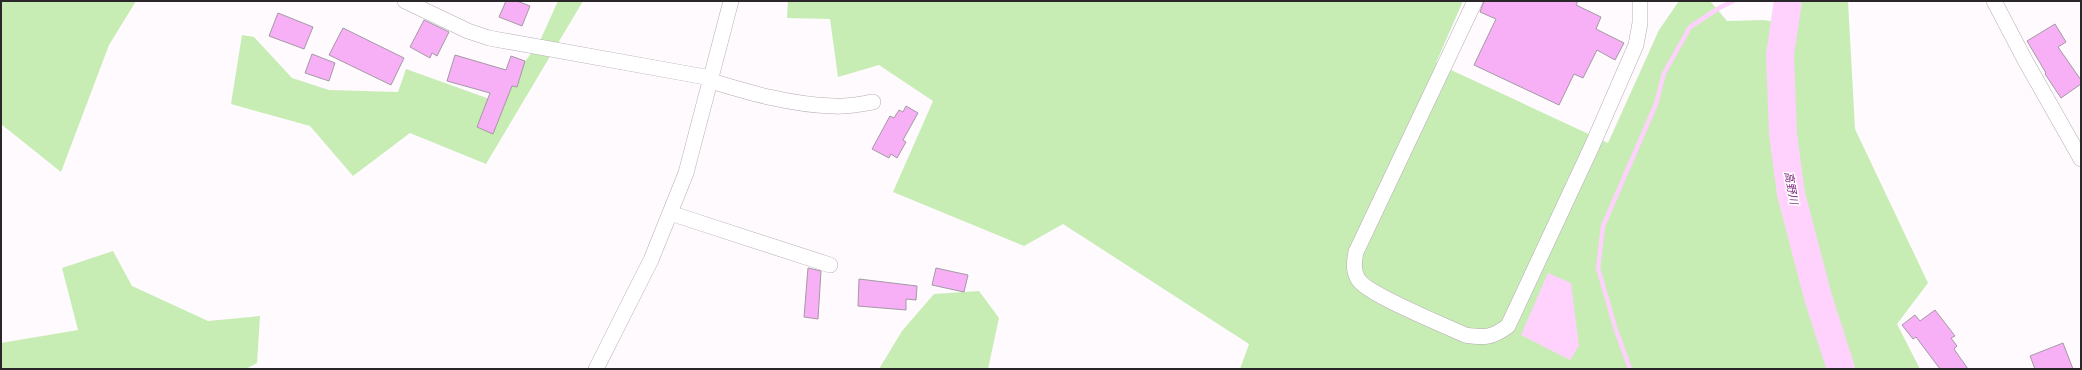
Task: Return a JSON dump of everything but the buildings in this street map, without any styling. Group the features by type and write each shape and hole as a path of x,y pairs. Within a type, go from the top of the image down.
{"street":[{"path":"405,1 468,31 489,38 711,80 759,95 834,106 873,102"},
{"path":"596,369 651,260 686,173 731,1"},
{"path":"1475,1 1356,252 1353,268 1358,280 1372,291 1465,335 1480,337 1496,335 1508,326 1592,146 1636,45 1640,23 1640,1"},
{"path":"1994,1 2081,159"},
{"path":"670,213 830,265"}],"green space":[{"path":"1,1 136,1 109,45 61,172 1,124"},
{"path":"558,1 583,1 486,164 410,133 353,176 310,126 231,104 242,35 254,37 292,78 329,90 398,92 406,69 495,101 539,43"},
{"path":"788,1 1463,1 1436,63 1608,143 1659,30 1679,1 1710,1 1727,21 1763,20 1794,24 1799,1 1848,1 1855,129 1928,283 1897,324 1920,369 1240,369 1249,344 1063,224 1024,246 893,192 933,101 879,65 838,77 830,19 787,18"},
{"path":"113,251 132,286 208,321 260,316 257,363 246,369 1,369 1,343 78,330 62,268"},
{"path":"979,291 999,318 988,369 879,369 902,331 934,294"}],"shaded area":[{"path":"1548,273 1571,283 1579,346 1570,360 1521,335"}],"waterway":[{"path":"1630,369 1615,327 1598,268 1603,226 1656,104 1664,73 1690,27 1719,8 1733,1"},
{"name":"高野川","path":"1788,1 1780,55 1783,134 1791,194 1818,297 1841,369"}]}
